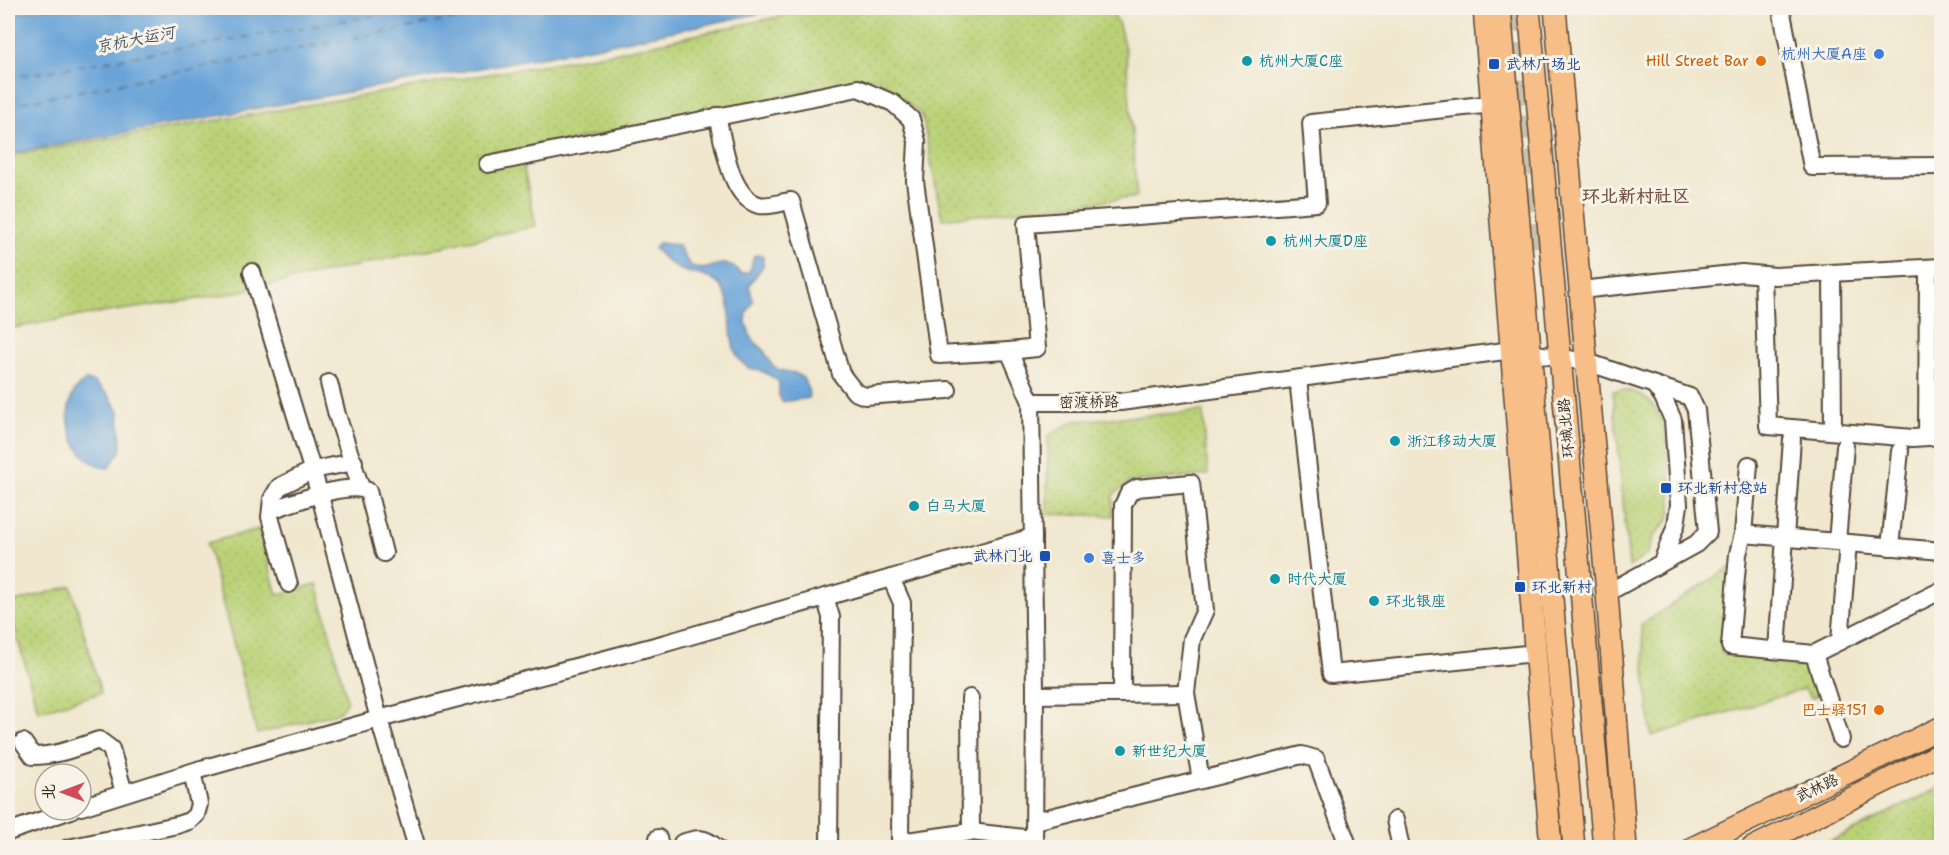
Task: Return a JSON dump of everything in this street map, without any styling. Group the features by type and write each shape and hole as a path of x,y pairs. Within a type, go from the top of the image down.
{"main road":[{"name":"环城北路","path":"1484,8 1574,848"},
{"name":"环城北路","path":"1500,8 1521,351 1536,653 1551,848"},
{"name":"环城北路","path":"1529,8 1604,848"},
{"name":"环城北路","path":"1555,8 1607,592 1626,848"},
{"name":"武林路","path":"1692,848 1941,728"},
{"name":"武林路","path":"1752,848 1941,753"}],"street":[{"path":"1781,8 1812,167 1941,166"},
{"path":"488,164 858,88 893,103 912,119 917,141 915,181 939,355 1009,351 1037,348 1026,224 1317,203 1311,123 1493,104"},
{"path":"717,116 735,184 745,198 760,206 791,201 841,374 855,392 865,396 948,390"},
{"path":"1580,290 1743,273 1763,275 1832,273 1935,267 1934,436 1913,438 1768,426 1763,275"},
{"path":"252,272 320,494 379,719 417,848"},
{"path":"1832,273 1833,431"},
{"path":"891,578 902,603 900,842 949,841 971,832 1034,843 1035,695 1031,402 1009,351"},
{"name":"密渡桥路","path":"1031,402 1120,402 1521,351 1587,362 1690,397 1696,410 1708,531 1696,544 1662,562"},
{"path":"1298,379 1331,674 1536,653"},
{"path":"329,382 337,415 361,488"},
{"path":"1607,592 1662,562 1676,525 1679,505 1673,420 1663,397 1654,385"},
{"path":"1776,650 1792,439"},
{"path":"1840,641 1845,446"},
{"path":"1890,547 1900,452"},
{"path":"289,584 270,517 272,499 279,487 313,470 354,462"},
{"path":"1749,465 1730,646 1814,654 1941,590"},
{"path":"1122,694 1123,505 1129,494 1137,488 1191,483 1205,610 1191,639 1186,693 1201,780"},
{"path":"271,510 320,494 361,488 368,491 384,553"},
{"path":"1743,534 1941,551"},
{"path":"93,803 379,719 666,643 1033,537"},
{"path":"825,597 831,617 829,848"},
{"path":"1814,654 1840,739"},
{"path":"1035,695 1186,693"},
{"path":"970,698 971,832"},
{"path":"23,742 33,756 38,756 99,740 111,749 124,792"},
{"path":"1035,821 1302,755 1316,759 1349,848"},
{"path":"68,848 189,821 196,815 199,804 192,772"},
{"path":"1395,820 1401,848"},
{"path":"8,832 37,822"},
{"path":"682,843 698,839 709,841 717,848"}],"green space":[{"path":"817,8 1111,8 1119,25 1126,53 1137,197 942,219 922,115 874,77 520,151 536,226 219,296 66,318 8,329 8,156 618,52"},
{"path":"1623,390 1640,394 1652,404 1660,417 1668,450 1671,500 1671,511 1667,521 1654,536 1647,555 1629,567 1613,391"},
{"path":"1203,411 1208,475 1130,482 1113,495 1113,516 1047,514 1048,436 1074,421"},
{"path":"259,529 277,595 317,584 347,700 340,712 257,734 207,543"},
{"path":"1730,567 1721,654 1802,658 1822,694 1811,698 1804,689 1651,736 1641,625"},
{"path":"71,586 101,693 38,711 8,604"},
{"path":"1941,787 1941,847 1819,847"}],"water":[{"name":"京杭大运河","path":"45,8 786,8 606,45 8,154 8,14"},
{"path":"658,243 678,245 691,265 703,269 727,264 744,274 750,271 754,256 759,254 763,256 763,266 749,285 753,301 747,313 746,322 750,335 763,349 772,365 779,370 795,373 803,378 808,387 809,398 782,402 779,396 779,382 762,371 747,367 739,359 732,339 729,306 721,287 707,277 672,265 654,248"},
{"path":"86,380 95,383 110,397 119,412 121,449 109,468 96,464 85,456 70,431 68,416 70,402 76,390"}],"ferry route":[{"path":"8,78 418,8"},
{"path":"8,105 510,8"}],"tunnel":[{"path":"1515,8 1541,251"}],"place":[{"name":"杭州大厦A座","path":"1879,54"},
{"name":"杭州大厦C座","path":"1247,61"},
{"name":"Hill Street Bar","path":"1761,61"},
{"name":"武林广场北","path":"1494,64"},
{"name":"杭州大厦D座","path":"1271,241"},
{"name":"浙江移动大厦","path":"1395,441"},
{"name":"环北新村总站","path":"1666,488"},
{"name":"白马大厦","path":"914,506"},
{"name":"武林门北","path":"1045,556"},
{"name":"喜士多","path":"1089,558"},
{"name":"时代大厦","path":"1275,579"},
{"name":"环北新村","path":"1520,587"},
{"name":"环北银座","path":"1374,601"},
{"name":"巴士驿151","path":"1879,710"},
{"name":"新世纪大厦","path":"1120,751"}],"district":[{"name":"环北新村社区","path":"1636,196"}]}
